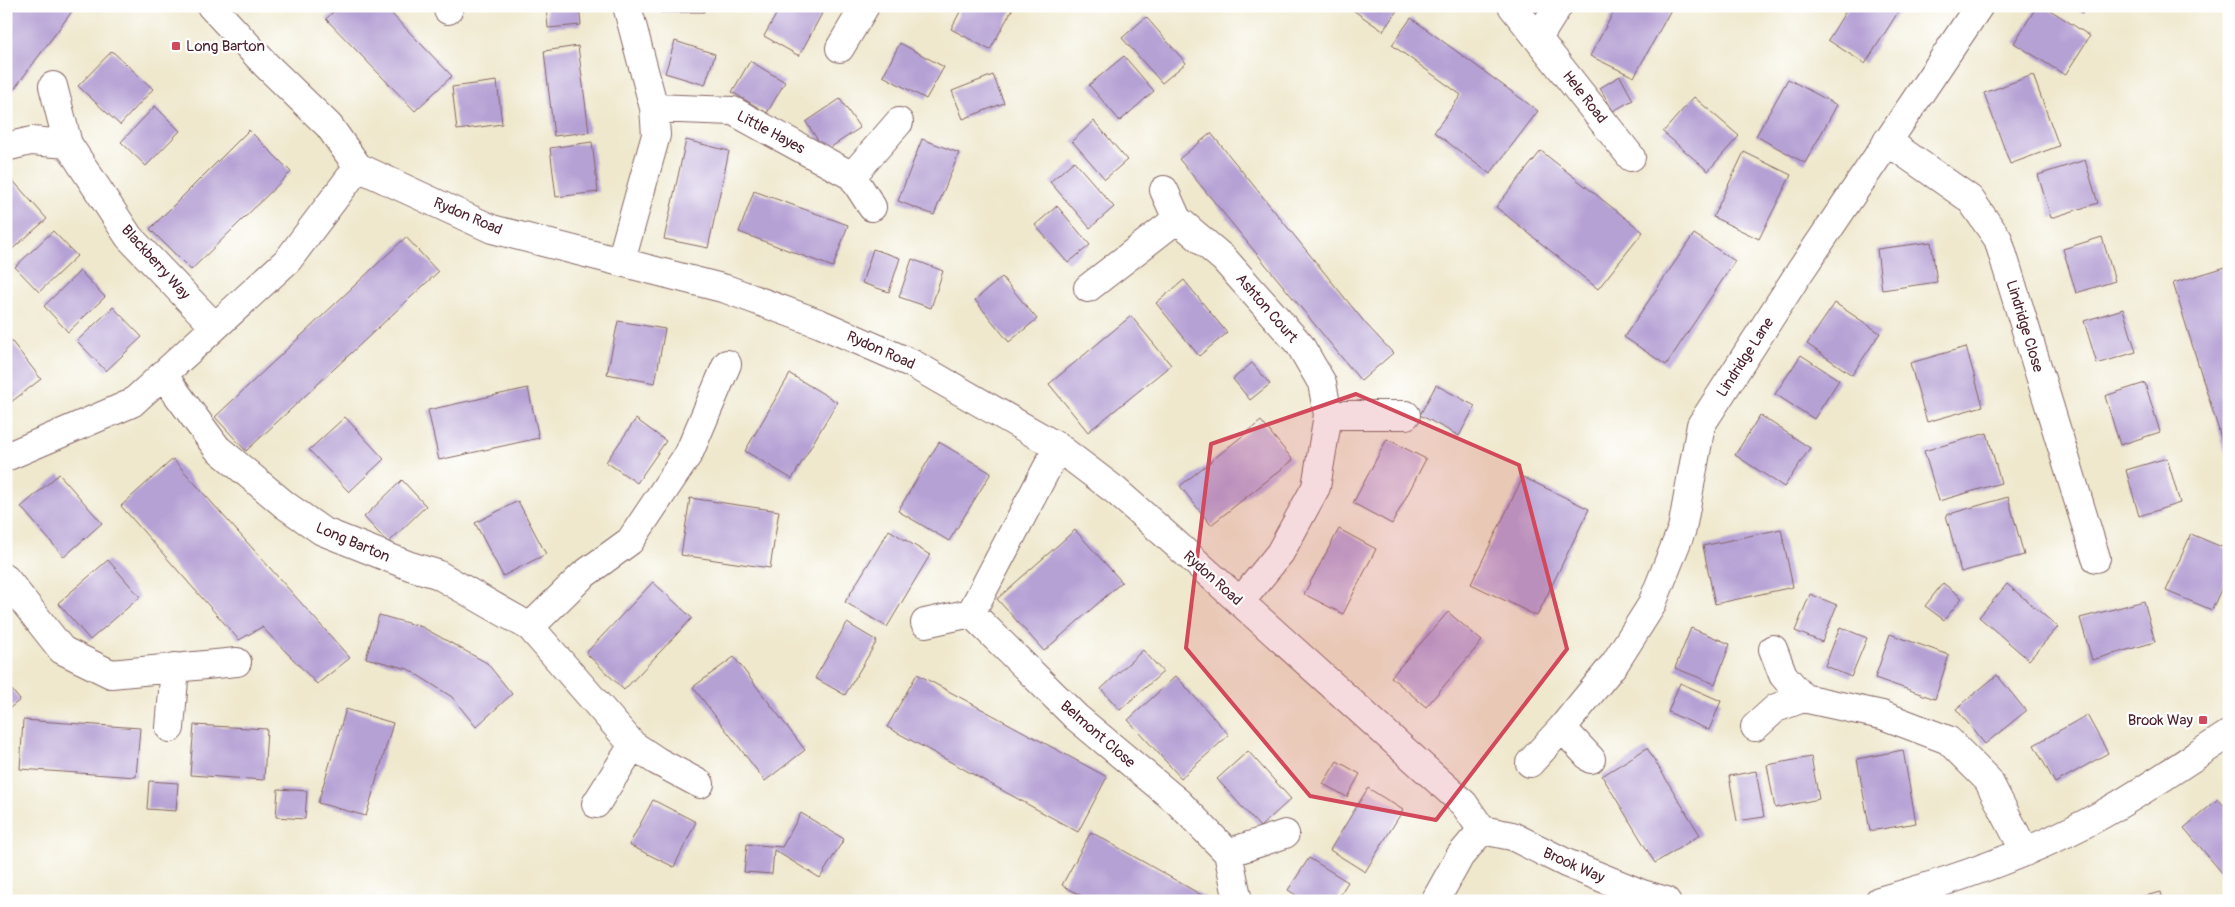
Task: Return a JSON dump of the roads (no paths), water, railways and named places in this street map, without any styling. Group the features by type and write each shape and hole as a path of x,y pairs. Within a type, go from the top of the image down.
{"street":[{"name":"Rydon Road","path":"210,6 266,65 329,126 358,167 492,229 726,289 831,328 913,364 1058,447 1116,491 1464,804 1482,830"},
{"path":"621,262 656,135 654,108 627,6"},
{"path":"840,48 865,6"},
{"name":"Hele Road","path":"1512,6 1630,157"},
{"path":"1538,38 1558,6"},
{"name":"Lindridge Lane","path":"1530,763 1616,663 1651,606 1682,529 1701,425 1978,6"},
{"name":"Blackberry Way","path":"53,86 68,144 129,237 215,328"},
{"name":"Little Hayes","path":"654,108 734,111 852,176 872,207"},
{"path":"852,176 899,122"},
{"path":"6,147 31,141 68,144"},
{"name":"Lindridge Close","path":"1887,141 1970,199 1998,239 2096,558"},
{"path":"6,457 132,403 288,260 358,167"},
{"name":"Ashton Court","path":"1164,190 1177,219 1224,259 1300,345 1322,383 1328,416 1316,487 1280,553 1240,602"},
{"path":"1088,288 1177,219"},
{"path":"530,627 583,575 630,540 689,453 726,364"},
{"name":"Long Barton","path":"163,375 217,448 285,505 322,531 410,566 437,574 530,627 633,746 657,762 700,784"},
{"path":"1328,416 1406,414"},
{"path":"925,623 971,613 1058,447"},
{"path":"6,579 62,650 111,674 237,662"},
{"name":"Belmont Close","path":"971,613 1076,717 1178,802 1228,853"},
{"path":"1773,648 1783,675 1803,698"},
{"path":"170,728 175,667"},
{"path":"1755,727 1776,708 1803,698 1882,715 1948,740 1988,780 2025,852"},
{"path":"1562,728 1591,759"},
{"path":"1879,901 1914,891 2025,852 2103,814 2229,734"},
{"path":"596,804 633,746"},
{"path":"1435,901 1460,856 1482,830"},
{"name":"Brook Way","path":"1482,830 1512,836 1566,863 1642,894 1666,901"},
{"path":"1238,901 1228,853 1285,834"}],"place":[{"name":"Long Barton","path":"176,46"},
{"name":"Brook Way","path":"2203,720"}]}
